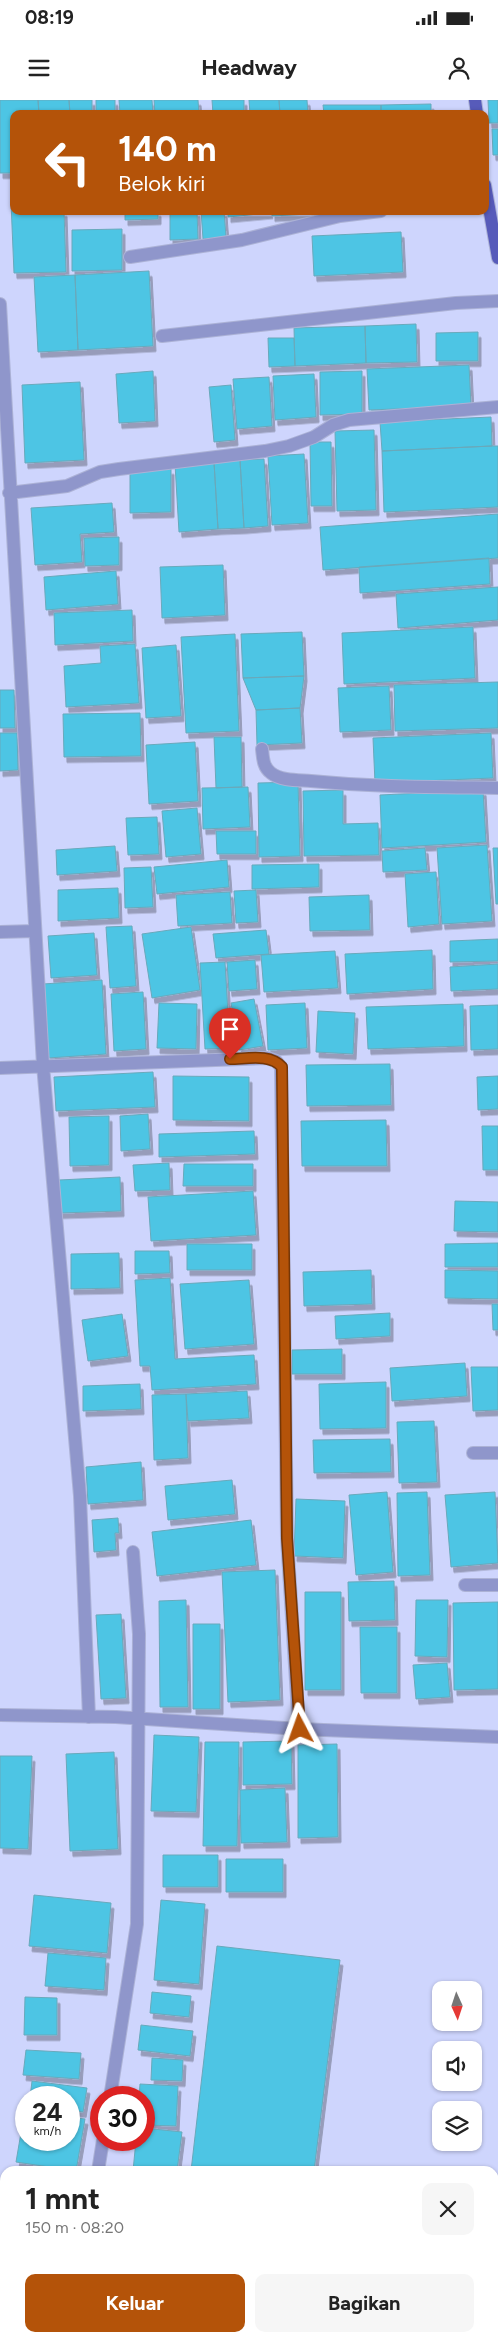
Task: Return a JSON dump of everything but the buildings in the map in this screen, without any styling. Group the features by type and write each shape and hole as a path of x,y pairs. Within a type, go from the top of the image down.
{"main road":[{"path":"489,212 498,258"}],"street":[{"path":"130,257 242,240 348,215"},
{"path":"162,336 456,303 498,301"},
{"path":"0,304 9,493 43,1065 80,1496 88,1716"},
{"path":"9,493 67,486 100,472 172,461 265,451 289,446 314,437 333,425 349,420 498,407"},
{"path":"262,749 266,769 272,774 284,778 349,785 498,788"},
{"path":"0,932 35,931"},
{"path":"0,1068 267,1058 276,1061 282,1067 287,1538 300,1729"},
{"path":"473,1453 498,1453"},
{"path":"112,2086 138,1924 139,1634 133,1552"},
{"path":"465,1585 498,1585"},
{"path":"0,1715 88,1716 300,1729 498,1737"},
{"path":"99,2166 101,2151"}],"route":[{"path":"230,1059 267,1058 276,1061 282,1067 287,1538 300,1729"}]}
